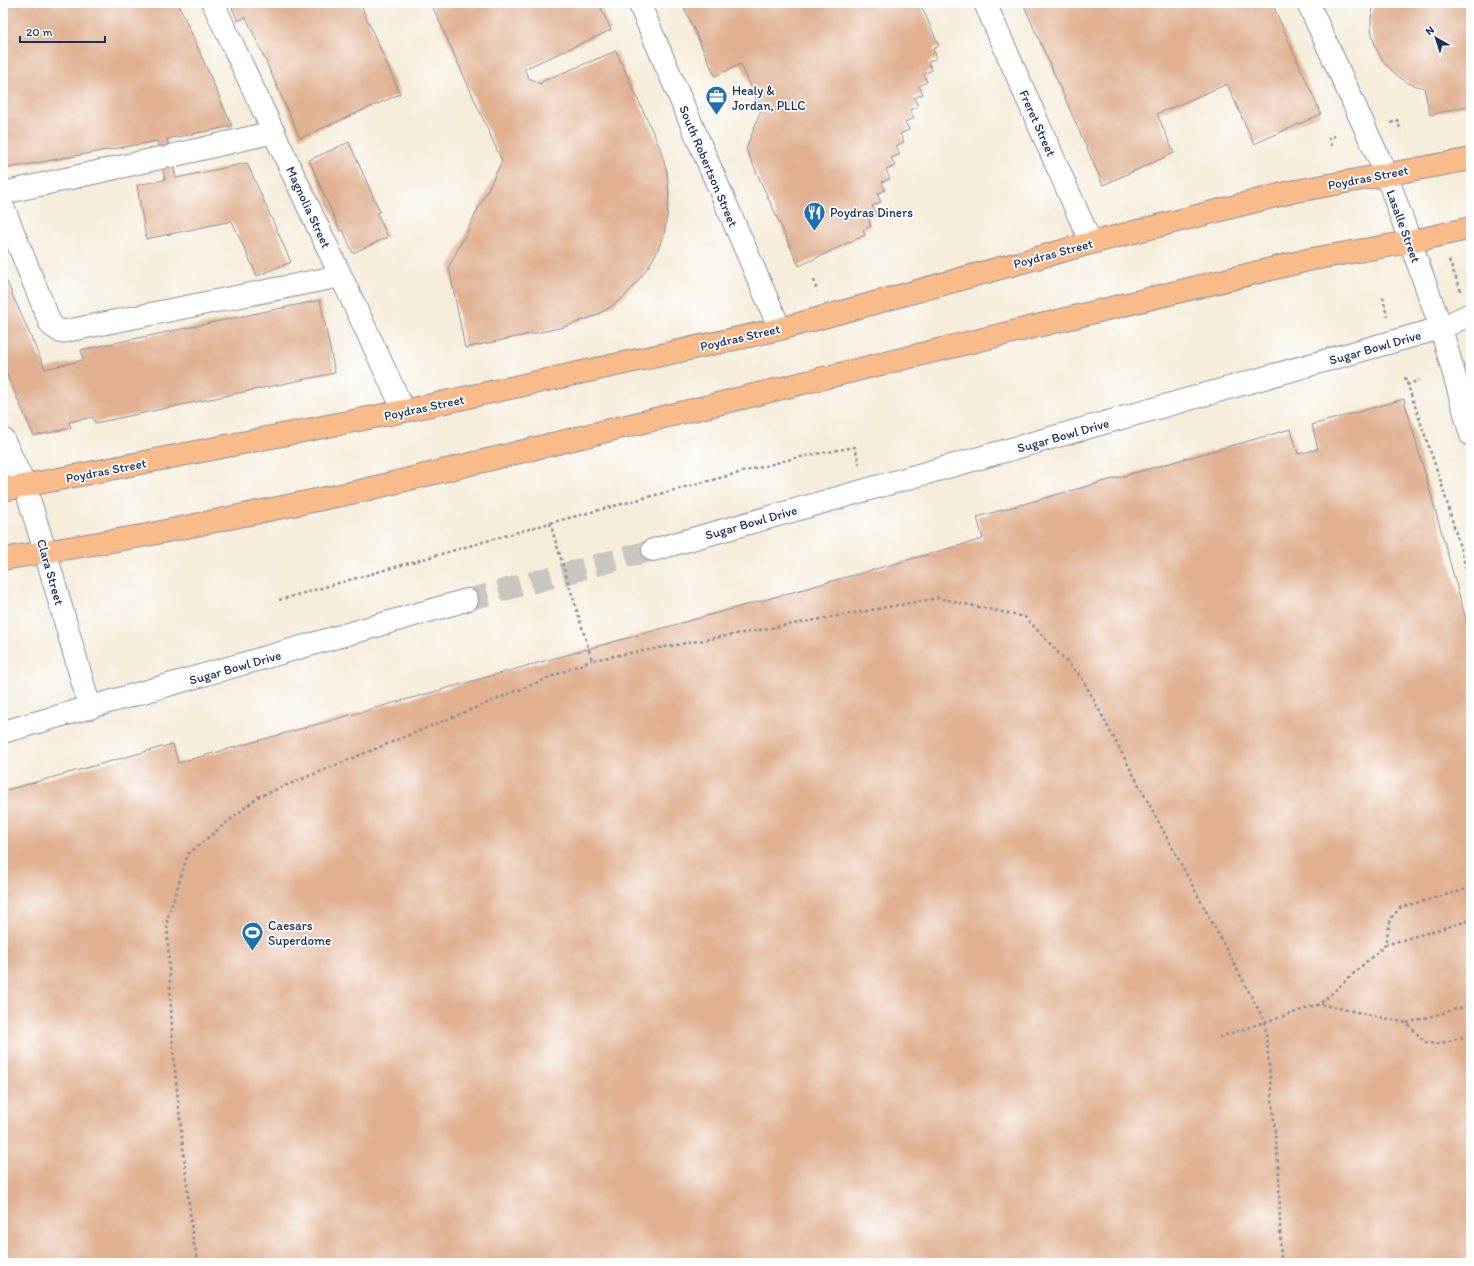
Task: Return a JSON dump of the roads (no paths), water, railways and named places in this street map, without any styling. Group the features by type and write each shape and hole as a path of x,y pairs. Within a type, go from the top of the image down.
{"main road":[{"name":"Poydras Street","path":"3,490 404,411 780,329 1091,243 1291,192 1471,159"},
{"path":"3,559 147,535 360,491 1312,259 1410,242 1471,228"}],"street":[{"name":"Magnolia Street","path":"213,3 404,411"},
{"name":"South Robertson Street","path":"639,3 780,329"},
{"name":"Freret Street","path":"985,3 1091,243"},
{"name":"Lasalle Street","path":"1308,3 1386,174 1441,328 1471,435"},
{"path":"3,193 274,132"},
{"path":"3,207 51,325 61,332 341,276"},
{"name":"Sugar Bowl Drive","path":"653,550 1441,328 1471,314"},
{"name":"Clara Street","path":"3,439 25,486 90,708"},
{"name":"Sugar Bowl Drive","path":"3,732 467,600"}],"tunnel":[{"path":"467,600 653,550"}],"place":[{"name":"Healy & Jordan, PLLC","path":"716,116"},
{"name":"Poydras Diners","path":"815,232"},
{"name":"Caesars Superdome","path":"253,952"}]}
